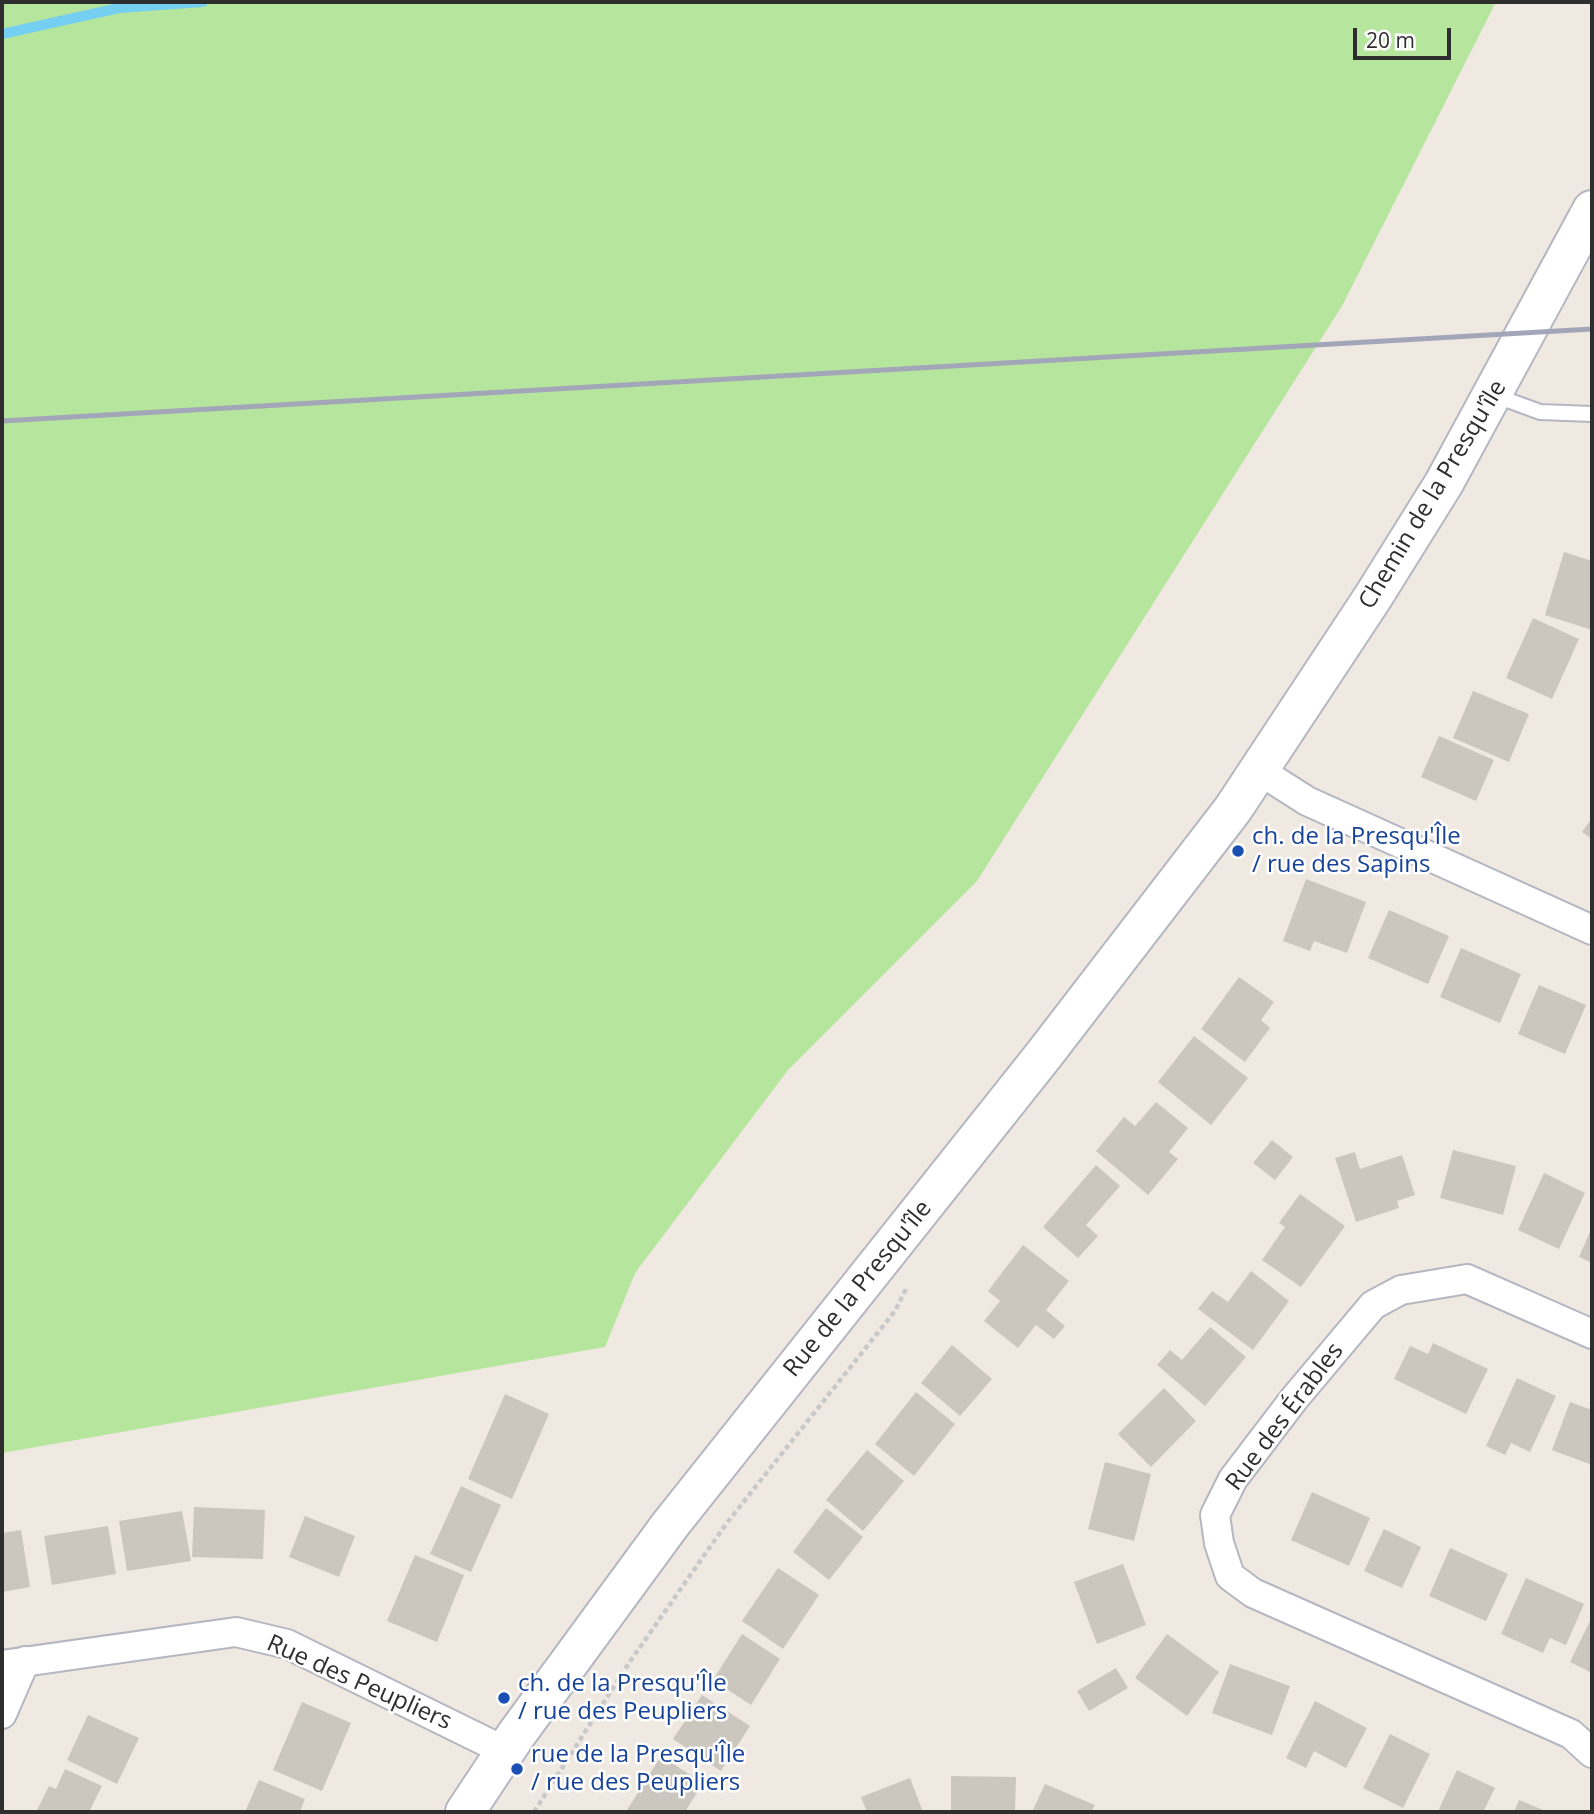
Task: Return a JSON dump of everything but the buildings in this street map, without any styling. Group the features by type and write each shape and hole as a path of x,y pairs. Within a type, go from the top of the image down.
{"street":[{"name":"Chemin de la Presqu'île","path":"1260,771 1398,557 1494,394 1592,210"},
{"path":"1260,771 1307,801 1592,930"},
{"name":"Rue de la Presqu'île","path":"465,1812 505,1751 670,1525 1157,911 1260,771"},
{"name":"Rue des Érables","path":"1592,1334 1467,1279 1401,1290 1373,1305 1294,1399 1233,1479 1216,1515 1219,1543 1230,1576 1253,1593 1571,1734 1592,1753"},
{"name":"Rue des Peupliers","path":"13,1663 236,1632 286,1644 505,1751"},
{"path":"2,1714 13,1663"}],"lane":[{"path":"1494,394 1521,407 1540,412 1592,414"}],"green space":[{"path":"2,2 1496,2 1342,306 977,881 788,1070 635,1273 605,1347 2,1453"}],"waterway":[{"path":"2,34 119,8 203,2"}],"railway":[{"path":"2,421 1592,329"}],"place":[{"name":"ch. de la Presqu'Île / rue des Sapins","path":"1238,851"},
{"name":"ch. de la Presqu'Île / rue des Peupliers","path":"504,1698"},
{"name":"rue de la Presqu'Île / rue des Peupliers","path":"517,1769"}]}
